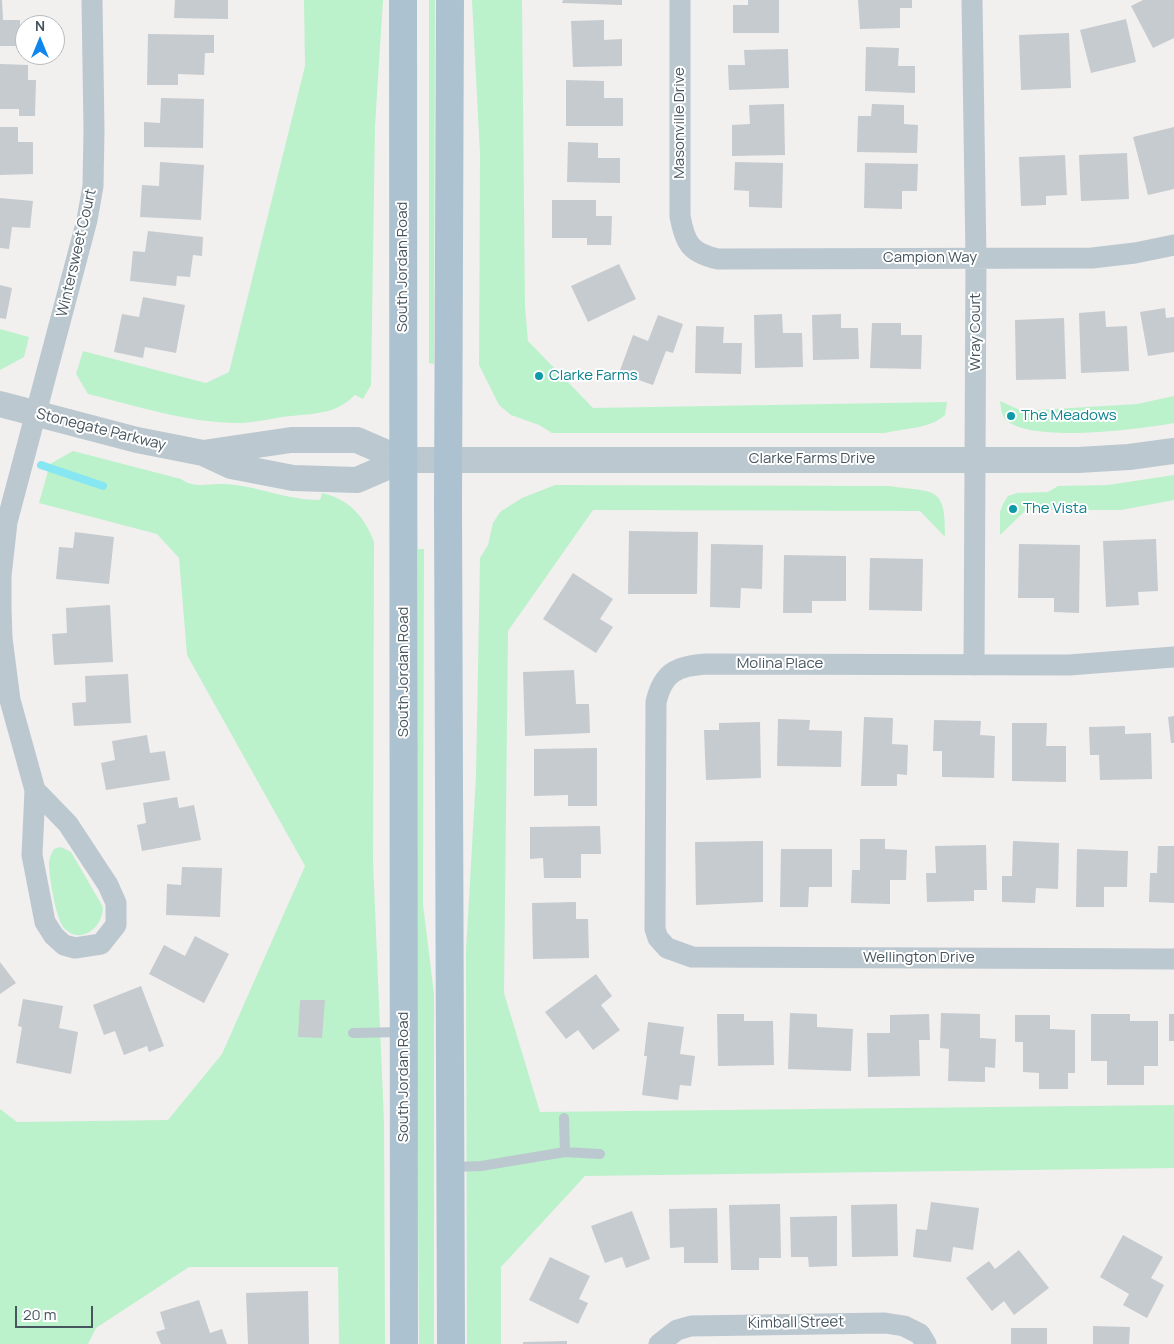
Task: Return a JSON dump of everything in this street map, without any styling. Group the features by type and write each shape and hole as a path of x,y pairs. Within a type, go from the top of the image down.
{"main road":[{"name":"South Jordan Road","path":"404,0 404,1344"},
{"path":"450,0 448,460 451,1344"}],"street":[{"name":"Wintersweet Court","path":"35,790 10,700 2,638 1,576 7,522 88,220 93,186 94,74 92,0"},
{"name":"Masonville Drive","path":"680,0 680,216 684,238 688,245"},
{"name":"Wray Court","path":"972,0 976,258 974,665"},
{"name":"Campion Way","path":"688,245 698,252 718,259 1092,258 1136,253 1174,245"},
{"name":"Stonegate Parkway","path":"0,404 137,440 204,453 231,466 293,478 357,480 403,460 448,460"},
{"name":"Stonegate Parkway","path":"204,453 291,440 357,440 403,460"},
{"name":"Clarke Farms Drive","path":"448,460 1107,459 1174,450"},
{"name":"Molina Place","path":"666,948 658,938 654,915 656,710 659,688 665,677 690,665 706,664 1098,664 1174,656"},
{"path":"35,790 68,824 108,885 116,903 116,925 101,944 75,948 64,945 54,936 45,922 32,854 35,790"},
{"name":"Wellington Drive","path":"666,948 692,957 716,958 1174,958"},
{"name":"Kimball Street","path":"660,1343 677,1330 705,1324 864,1322 904,1326 920,1334 926,1344"}],"lane":[{"path":"353,1033 403,1032"},
{"path":"564,1118 565,1152"},
{"path":"450,1167 481,1166 565,1152 600,1154"}],"green space":[{"path":"304,0 383,0 375,126 371,385 363,399 355,395 341,406 326,412 239,423 182,417 88,394 76,374 83,351 206,383 229,372 305,66"},
{"path":"429,0 435,0 434,364 429,363"},
{"path":"472,0 522,0 525,307 528,341 593,408 947,402 945,415 925,426 885,433 552,433 539,425 511,415 499,405 479,365 480,154"},
{"path":"0,329 29,337 24,357 0,370"},
{"path":"1174,396 1174,423 1086,433 1037,431 1018,427 1005,419 1000,401 1022,411 1137,404"},
{"path":"73,451 181,479 191,484 237,485 308,499 320,500 322,493 332,496 355,510 366,525 374,542 373,861 384,1122 385,1344 339,1344 338,1267 189,1267 96,1328 88,1344 0,1344 0,1109 17,1122 168,1120 222,1054 305,866 187,655 179,558 157,534 39,503 50,464"},
{"path":"1174,475 1174,500 1121,510 1026,510 1000,535 1000,512 1008,496 1017,493 1048,492 1058,486 1108,485"},
{"path":"555,485 889,486 917,489 934,494 940,499 945,520 945,537 920,511 593,510 508,631 504,993 540,1112 1174,1105 1174,1168 585,1176 501,1267 501,1344 467,1344 466,951 476,776 480,558 488,545 493,523 500,512 522,498"},
{"path":"418,549 424,549 423,904 434,994 434,1344 419,1344 416,940"},
{"path":"61,847 71,852 103,907 102,914 95,927 84,935 71,933 64,928 56,907 49,862 54,849"}],"building":[{"path":"0,0 2,0 3,20 15,20 15,46 0,46"},
{"path":"175,0 228,0 228,19 174,18"},
{"path":"563,0 622,0 622,5 562,3"},
{"path":"748,0 779,0 779,33 733,33 733,5 748,5"},
{"path":"858,0 912,0 912,8 900,8 900,28 860,29"},
{"path":"1143,0 1174,0 1174,38 1153,48 1131,6"},
{"path":"1126,19 1136,62 1091,73 1080,30"},
{"path":"604,20 604,40 622,39 622,66 573,67 571,21"},
{"path":"1069,33 1071,88 1021,90 1019,35"},
{"path":"148,34 214,35 214,53 205,53 204,75 178,74 178,85 147,85"},
{"path":"866,47 899,48 898,66 915,66 915,93 865,91"},
{"path":"788,49 789,88 729,90 728,65 745,65 744,50"},
{"path":"0,64 28,65 28,80 36,80 35,116 19,116 19,109 0,109"},
{"path":"566,80 604,81 604,98 623,98 623,126 566,126"},
{"path":"161,98 204,99 203,148 144,147 144,122 160,123"},
{"path":"784,104 785,155 732,156 732,125 750,124 749,105"},
{"path":"872,104 904,105 904,124 918,125 917,153 857,152 858,116 871,116"},
{"path":"0,127 18,127 18,142 33,142 33,174 0,175"},
{"path":"1174,127 1174,189 1148,195 1133,137"},
{"path":"568,142 598,143 598,158 620,158 620,183 567,182"},
{"path":"1127,153 1129,199 1081,201 1079,155"},
{"path":"1065,155 1067,195 1046,196 1046,205 1021,206 1019,157"},
{"path":"160,162 204,165 201,220 140,217 142,185 159,186"},
{"path":"735,162 783,163 782,208 749,207 749,191 734,190"},
{"path":"865,163 918,164 917,191 902,191 902,209 864,208"},
{"path":"0,198 33,201 30,228 12,227 9,249 0,248"},
{"path":"552,200 596,200 596,216 612,216 611,245 587,245 587,238 552,238"},
{"path":"148,231 203,237 202,256 193,255 190,277 177,276 176,286 130,281 133,251 145,252"},
{"path":"619,264 636,299 588,322 571,286"},
{"path":"0,285 12,288 6,319 0,318"},
{"path":"143,297 185,305 176,353 145,347 143,358 114,352 122,314 139,317"},
{"path":"1165,308 1166,318 1174,317 1174,352 1148,356 1140,312"},
{"path":"1105,311 1106,327 1127,326 1129,371 1081,373 1079,313"},
{"path":"782,314 783,333 802,333 803,367 755,368 754,315"},
{"path":"841,314 841,328 858,328 859,359 813,360 812,315"},
{"path":"658,315 683,324 673,353 666,351 653,385 619,373 633,335 648,341"},
{"path":"1064,318 1066,379 1016,380 1015,320"},
{"path":"872,323 901,323 901,335 922,335 921,369 870,368"},
{"path":"696,326 724,327 723,343 742,343 741,374 695,373"},
{"path":"629,531 698,532 697,594 628,594"},
{"path":"75,532 114,537 109,584 56,579 59,547 73,548"},
{"path":"1156,539 1158,591 1138,592 1139,605 1106,607 1103,541"},
{"path":"711,544 763,545 762,589 741,588 740,608 710,607"},
{"path":"1019,544 1080,545 1079,613 1054,612 1054,598 1018,598"},
{"path":"784,555 846,556 846,601 812,601 812,613 783,613"},
{"path":"870,558 923,559 922,611 869,610"},
{"path":"573,573 613,599 600,619 613,627 596,653 543,619"},
{"path":"110,605 113,662 54,665 52,634 67,633 66,608"},
{"path":"574,670 576,704 589,704 590,733 525,736 523,672"},
{"path":"128,674 131,723 74,726 72,703 86,702 85,676"},
{"path":"1174,716 1174,743 1171,743 1168,717"},
{"path":"864,717 893,718 892,744 908,745 907,775 897,774 897,786 861,786"},
{"path":"778,719 810,720 809,730 842,731 841,767 777,766"},
{"path":"934,720 981,721 980,735 995,736 994,778 942,777 942,751 933,751"},
{"path":"760,722 761,778 706,780 704,730 719,730 719,723"},
{"path":"1012,723 1047,723 1046,746 1066,746 1066,782 1012,781"},
{"path":"1125,726 1125,734 1151,733 1152,779 1100,780 1099,755 1090,755 1089,727"},
{"path":"147,735 150,753 165,751 170,780 106,790 101,763 115,760 112,741"},
{"path":"597,748 597,806 568,806 568,795 534,796 534,749"},
{"path":"177,797 179,808 194,805 201,840 142,851 137,825 146,823 143,803"},
{"path":"600,826 601,854 581,854 581,878 544,878 543,858 530,859 530,827"},
{"path":"860,839 885,839 885,849 907,850 906,880 890,880 890,904 851,903 852,870 860,870"},
{"path":"763,841 763,902 696,905 695,842"},
{"path":"1013,841 1059,843 1058,889 1036,888 1035,903 1002,902 1002,876 1012,876"},
{"path":"986,845 987,890 974,890 974,901 927,902 926,873 936,873 935,846"},
{"path":"1158,846 1174,846 1174,903 1149,902 1150,873 1157,873"},
{"path":"781,849 832,849 832,887 809,887 808,907 780,907"},
{"path":"1077,849 1128,851 1127,887 1104,887 1104,907 1076,907"},
{"path":"182,867 222,868 220,917 166,915 167,884 181,885"},
{"path":"576,902 576,919 588,919 589,958 533,959 532,903"},
{"path":"195,936 229,954 204,1003 149,974 164,945 185,956"},
{"path":"0,962 16,983 0,994"},
{"path":"596,974 612,996 601,1005 620,1030 593,1050 578,1030 566,1039 545,1012"},
{"path":"141,986 164,1046 149,1052 147,1046 124,1055 115,1031 104,1035 93,1005"},
{"path":"23,999 63,1006 59,1028 78,1032 71,1074 16,1063 22,1027 18,1026"},
{"path":"300,1000 325,1000 322,1038 298,1037"},
{"path":"790,1013 817,1014 817,1027 853,1029 851,1071 788,1069"},
{"path":"941,1013 980,1014 980,1038 996,1039 995,1068 985,1067 985,1082 948,1081 949,1049 940,1048"},
{"path":"717,1014 744,1014 744,1021 773,1021 774,1065 718,1066"},
{"path":"929,1014 930,1040 919,1040 920,1076 868,1077 867,1033 890,1033 890,1015"},
{"path":"1091,1014 1130,1014 1130,1021 1158,1021 1158,1066 1144,1066 1144,1085 1107,1085 1107,1061 1091,1061"},
{"path":"1169,1014 1174,1014 1174,1041 1169,1041"},
{"path":"1015,1015 1050,1015 1050,1029 1075,1030 1075,1073 1068,1073 1068,1089 1039,1089 1039,1073 1023,1072 1023,1042 1015,1042"},
{"path":"648,1022 684,1027 680,1054 695,1056 691,1086 680,1085 678,1100 642,1095 647,1056 644,1056"},
{"path":"931,1202 979,1208 973,1250 953,1247 951,1262 913,1257 916,1229 927,1230"},
{"path":"780,1204 781,1258 759,1258 759,1270 731,1270 729,1205"},
{"path":"897,1204 898,1256 852,1257 851,1205"},
{"path":"717,1208 718,1263 684,1263 684,1247 670,1248 669,1209"},
{"path":"632,1211 650,1259 626,1268 622,1257 605,1263 591,1226"},
{"path":"837,1216 837,1266 809,1267 808,1257 791,1257 790,1217"},
{"path":"1123,1235 1163,1257 1151,1278 1164,1285 1147,1318 1123,1305 1129,1294 1100,1277"},
{"path":"1019,1250 1049,1288 1014,1315 1004,1301 992,1311 966,1278 989,1261 995,1269"},
{"path":"550,1257 590,1276 579,1299 588,1303 578,1324 529,1300"},
{"path":"308,1291 309,1344 248,1344 246,1293"},
{"path":"199,1300 210,1333 222,1329 227,1344 161,1344 156,1332 165,1329 160,1312"},
{"path":"1093,1326 1130,1327 1129,1344 1093,1344"},
{"path":"1011,1328 1047,1328 1047,1344 1011,1344"},
{"path":"567,1341 567,1344 523,1344 523,1342"}],"waterway":[{"path":"41,465 103,486"}],"place":[{"name":"Clarke Farms","path":"539,376"},
{"name":"The Meadows","path":"1011,416"},
{"name":"The Vista","path":"1013,509"}]}
